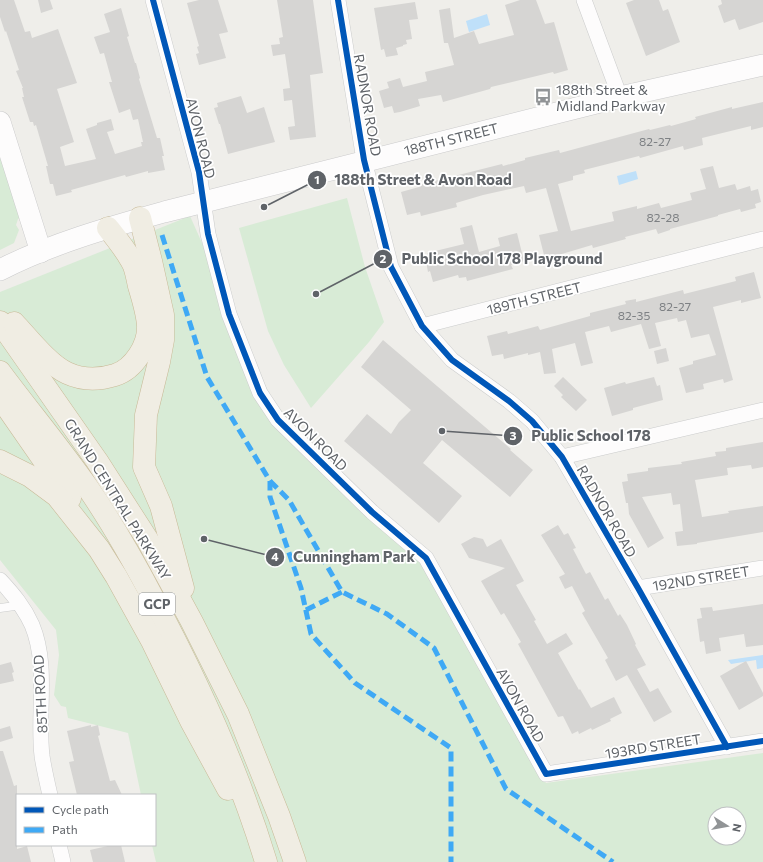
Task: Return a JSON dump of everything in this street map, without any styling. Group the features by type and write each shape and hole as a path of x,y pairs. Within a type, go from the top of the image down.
{"highway":[{"path":"140,218 163,315 163,340 146,415 144,467 161,506 192,622"},
{"path":"0,308 48,360 66,373 94,379 121,373 137,358 146,337 148,326 146,312 132,261 108,228"},
{"name":"GRAND CENTRAL PARKWAY","path":"0,322 97,461 147,539 192,622 238,714 280,816 295,862"},
{"name":"GRAND CENTRAL PARKWAY","path":"0,372 88,488 141,575 165,620 209,711 231,765 265,858"},
{"path":"0,397 79,512 99,549 116,576 152,641 191,721 265,858"},
{"path":"0,461 30,476 57,496 99,549"}],"street":[{"name":"AVON ROAD","path":"153,0 199,172 208,234 229,314 260,393 278,420 372,512 426,558 546,774"},
{"name":"RADNOR ROAD","path":"338,0 364,160 391,267 422,326 452,360 509,401 532,421 562,457 728,747"},
{"path":"584,0 620,97"},
{"name":"188TH STREET","path":"140,218 364,160 620,97 763,65"},
{"path":"0,122 40,252"},
{"path":"7,267 40,252 140,218"},
{"name":"189TH STREET","path":"422,326 763,239"},
{"path":"562,457 763,410"},
{"name":"192ND STREET","path":"638,588 763,568"},
{"name":"85TH ROAD","path":"0,580 22,605 32,626 40,661 42,678 42,755 50,794"},
{"name":"193RD STREET","path":"546,774 763,741"},
{"path":"59,846 63,862"}],"lane":[{"path":"0,608 22,605"}],"green space":[{"path":"0,155 21,217 18,219 16,225 19,230 14,243 0,250"},
{"path":"347,198 365,267 384,322 369,342 311,408 284,365 268,331 239,228"},
{"path":"190,216 271,398 323,462 430,563 528,754 546,783 763,753 763,862 156,862 152,846 156,846 156,794 141,794 128,733 68,718 66,707 61,706 54,695 59,655 56,630 0,560 0,292"}],"water":[{"path":"487,14 490,25 469,32 466,21"},
{"path":"636,171 638,179 619,185 617,176"},
{"path":"763,655 763,668 757,669 756,660 731,664 728,660"}],"building":[{"path":"0,0 14,0 25,32 30,31 32,38 58,29 77,83 57,89 74,142 60,147 65,166 96,159 86,129 97,125 97,123 111,119 114,130 107,132 115,154 142,146 141,142 143,142 138,119 133,120 130,109 119,113 109,82 112,82 104,53 100,54 94,37 110,32 104,14 121,8 129,36 127,37 136,63 139,79 157,138 160,138 165,170 148,173 148,171 126,177 125,175 71,190 72,192 56,196 53,184 50,184 46,166 48,166 36,125 34,126 33,122 30,122 22,97 24,97 23,88 16,71 19,70 0,17"},
{"path":"38,0 50,0 53,9 41,13"},
{"path":"199,0 218,0 228,32 219,34 226,58 199,65 196,54 199,53 197,47 199,46 187,3"},
{"path":"277,0 313,0 323,73 310,75 316,137 290,140 288,127 295,126 292,100 284,101 283,89 290,88 285,54 273,56 271,45 280,44 279,38 283,37"},
{"path":"520,0 536,0 545,24 554,22 568,70 554,74 553,72 491,87 490,89 443,102 441,95 418,99 420,106 400,112 394,113 392,106 384,108 379,91 389,88 387,82 400,78 403,87 427,81 425,72 454,65 448,43 444,43 439,10 450,8 454,38 474,31 479,44 514,35 505,5"},
{"path":"634,0 659,0 663,11 668,9 680,42 646,56 626,3"},
{"path":"721,0 763,0 763,22 739,30 735,19 724,23 718,6 722,4"},
{"path":"415,2 418,19 409,20 412,39 406,40 407,44 396,48 398,55 386,57 384,49 381,50 374,8"},
{"path":"241,96 247,113 264,107 275,142 228,154 214,108 218,107 217,103"},
{"path":"763,102 763,127 751,130 751,126 702,138 703,145 684,150 683,146 640,158 639,156 584,170 585,173 573,176 573,180 558,184 571,231 614,221 612,212 637,206 637,209 659,203 661,208 692,200 690,193 706,189 700,169 713,166 719,188 735,184 737,190 750,186 751,191 758,189 761,202 755,204 756,208 741,212 740,209 670,229 658,234 656,229 625,237 626,239 593,248 592,245 545,259 539,235 558,231 546,188 526,193 524,186 483,195 456,203 457,207 421,216 420,212 407,215 401,192 419,187 419,185 502,164 503,166 525,160 525,158 559,150 560,153 649,129 671,126 696,119 695,117 732,107 732,109"},
{"path":"472,225 479,252 500,246 498,238 517,233 524,261 511,265 513,269 467,281 466,277 459,278 458,275 433,282 430,271 428,272 425,256 428,255 427,253 464,244 460,228"},
{"path":"754,272 761,298 741,303 741,300 713,307 733,380 724,383 723,379 703,384 704,389 686,393 679,368 693,364 693,361 716,355 709,334 691,338 686,320 678,322 677,318 655,323 661,346 649,349 641,324 611,332 609,326 585,332 593,363 581,366 575,343 552,349 556,373 544,374 540,352 528,355 528,353 504,359 503,354 492,356 487,336 507,331 508,334 538,326 540,330 590,316 590,313 626,304 625,301 636,299 636,302 683,290 684,294 736,281 735,277"},
{"path":"383,340 511,449 510,450 533,470 510,497 442,440 423,463 462,496 439,523 344,441 367,414 391,434 399,422 411,410 361,367"},
{"path":"666,348 669,361 657,364 654,351"},
{"path":"563,377 587,400 576,411 561,397 563,395 554,386"},
{"path":"654,377 657,386 660,385 663,400 633,408 633,410 612,416 604,388 625,382 626,384"},
{"path":"763,442 763,467 752,469 751,465 727,468 728,475 695,480 702,517 729,513 728,511 763,506 763,532 697,544 677,546 675,532 683,531 680,504 673,505 671,493 642,497 664,538 648,548 629,514 628,503 626,503 622,482 628,481 627,474 648,471 648,468 682,464 681,462 716,456 715,452 726,451 726,448"},
{"path":"558,525 564,535 568,533 576,548 573,549 586,574 590,572 605,600 608,598 618,616 620,614 627,625 636,644 635,645 646,665 637,669 650,692 658,688 672,712 654,722 627,675 616,681 605,660 608,658 582,613 585,611 572,586 565,589 559,577 565,574 541,535"},
{"path":"474,537 483,539 487,547 501,539 524,581 516,585 536,620 534,621 547,644 566,633 573,644 558,653 591,708 614,697 622,713 610,719 611,721 592,730 591,728 579,734 578,731 572,734 563,716 558,717 518,644 521,642 504,613 501,615 481,581 505,568 469,558 461,544"},
{"path":"763,604 763,645 746,647 744,634 719,638 721,651 706,654 704,641 700,642 697,619 702,618 700,608 712,607 713,611"},
{"path":"746,661 763,693 763,696 739,710 720,676"},
{"path":"11,662 14,672 12,673 14,681 0,684 0,665"},
{"path":"91,725 91,727 98,725 100,735 98,736 110,781 115,780 122,794 77,794 69,762 74,761 67,731"},
{"path":"10,726 13,738 0,742 0,729"},
{"path":"0,751 3,751 14,786 17,785 16,846 17,849 27,846 31,862 0,862"},
{"path":"108,846 121,846 125,862 93,862 90,850"}],"marked path":[{"path":"162,235 207,377 270,481 270,497 301,588 311,634 355,683 451,748 451,862"},
{"path":"270,481 289,500 342,592 387,614 434,648 506,789 613,862"},
{"path":"306,610 342,592"}],"cycle path":[{"path":"153,0 199,172 208,234 229,314 260,393 278,420 372,512 426,558 546,774 763,741"},
{"path":"338,0 364,160 391,267 422,326 452,360 509,401 532,421 562,457 638,588 727,747"}],"place":[{"name":"188th Street & Midland Parkway","path":"543,97"},
{"name":"188th Street & Avon Road","path":"264,207"},
{"name":"Public School 178 Playground","path":"316,294"},
{"name":"Public School 178","path":"442,431"},
{"name":"Cunningham Park","path":"204,539"}]}
